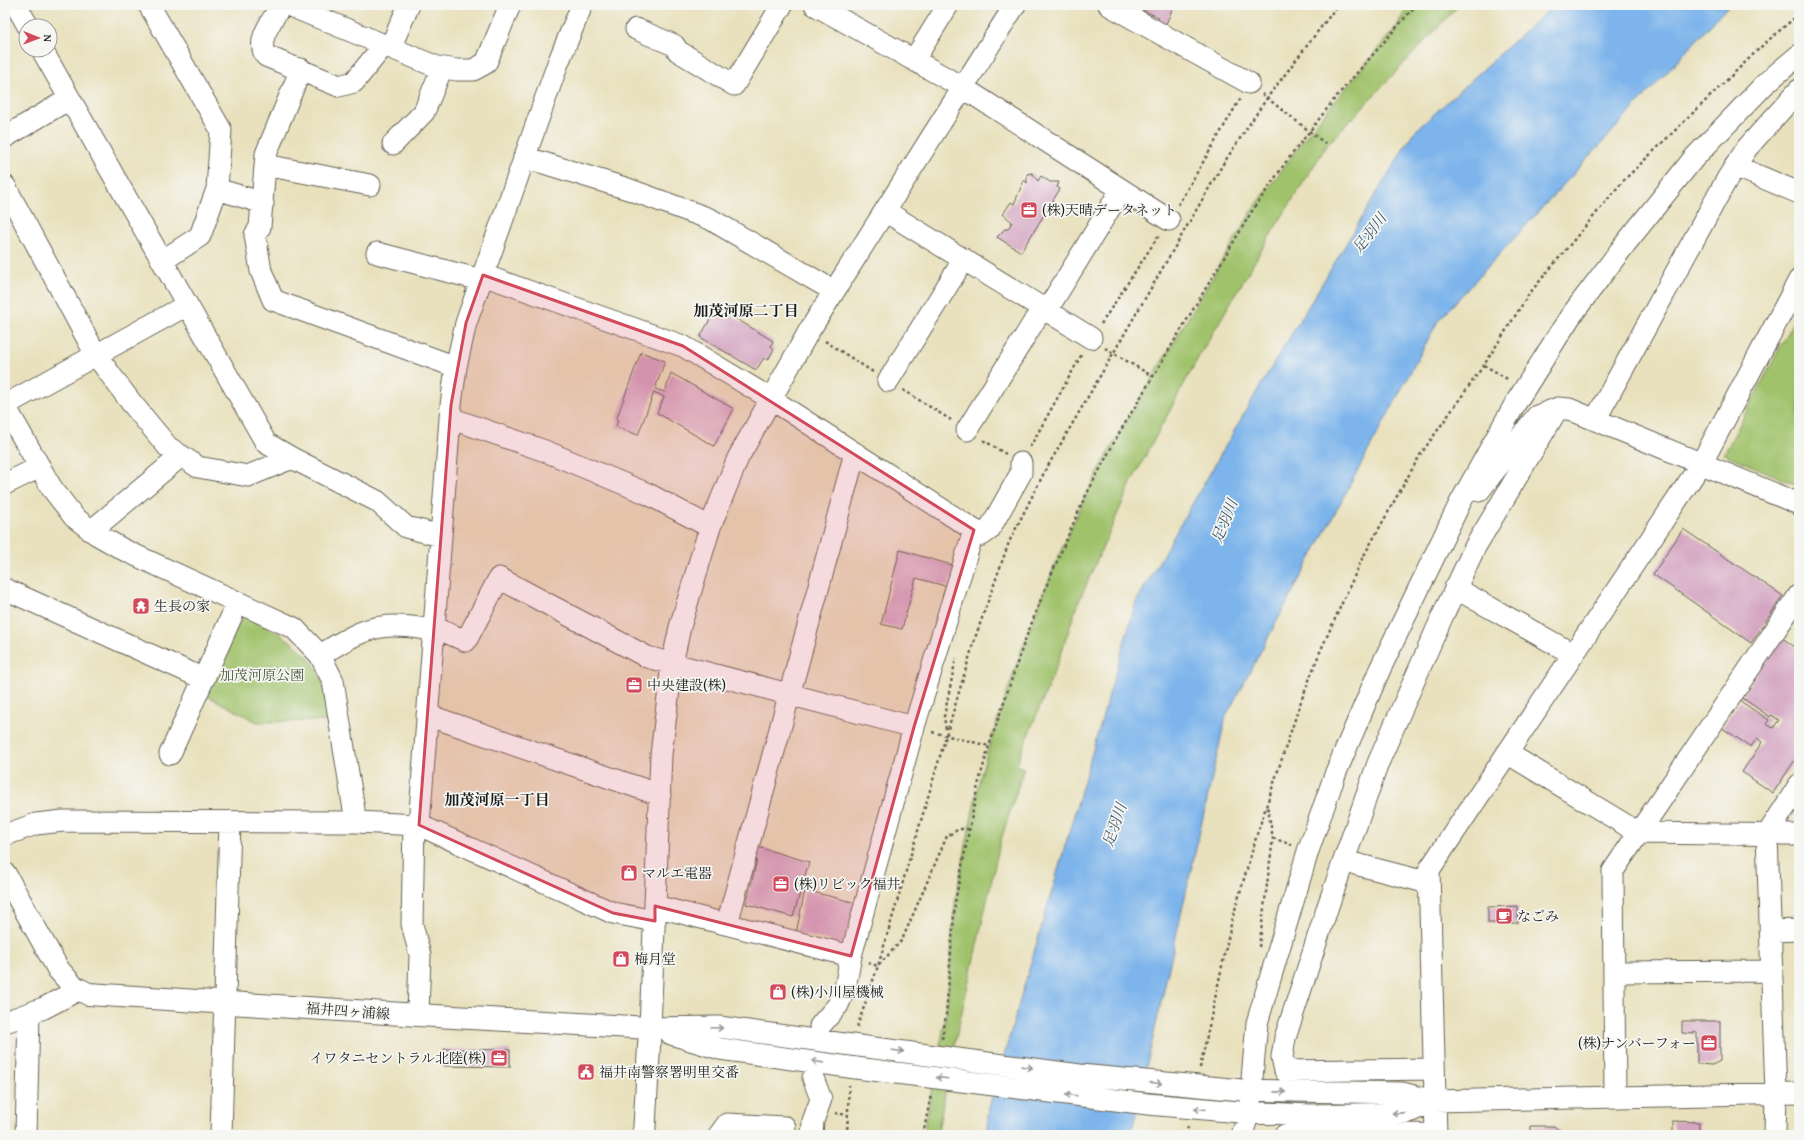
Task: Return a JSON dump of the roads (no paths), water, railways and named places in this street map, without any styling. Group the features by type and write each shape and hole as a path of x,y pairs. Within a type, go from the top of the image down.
{"main road":[{"name":"福井四ヶ浦線","path":"5,874 58,969 64,977 78,990 97,996 650,1028"},
{"path":"644,1135 650,1028"}],"street":[{"path":"5,18 10,15 16,5 23,18"},
{"path":"149,5 221,130 217,189 200,236 162,261"},
{"path":"281,5 261,42 262,50 266,56 301,69 339,86 354,82 387,47 410,5"},
{"path":"288,5 387,47 442,68 473,70 486,62 510,5"},
{"path":"418,1015 420,955 412,924 416,825 427,715 450,418 456,367 466,323 558,63 582,5"},
{"path":"636,28 674,45 678,51 734,85 782,5"},
{"path":"815,5 962,87 1169,220"},
{"path":"914,60 948,5"},
{"path":"650,1028 665,711 672,664 689,592 710,527 738,458 809,331 1015,5"},
{"path":"1109,5 1249,83"},
{"path":"1242,1135 1246,1091 1257,1023 1308,851 1336,772 1377,677 1460,503 1515,404 1570,317 1626,243 1694,158 1777,73 1799,55"},
{"path":"47,58 266,443 292,458 377,501 406,527 441,536"},
{"path":"393,144 424,112 442,68"},
{"path":"301,69 266,154 263,203 260,227 256,235 261,271 273,300 456,367"},
{"path":"1747,148 1748,132 1777,73"},
{"path":"1595,420 1735,166 1747,148 1799,90"},
{"path":"5,136 70,99"},
{"path":"524,157 628,189 710,219 834,292"},
{"path":"265,165 370,185"},
{"path":"1735,166 1799,192"},
{"path":"5,186 96,355 130,401 168,447 198,467 248,476 292,458"},
{"path":"217,189 263,203"},
{"path":"967,430 1121,190"},
{"path":"885,211 1045,308 1091,338"},
{"path":"377,253 482,278 683,346 770,399 982,535 989,530 1021,473 1021,463"},
{"path":"888,381 964,259"},
{"path":"1279,1133 1436,1135 1433,1069 1429,870 1701,464 1799,280"},
{"path":"187,305 5,405 51,487 74,516 91,531 124,550 294,628 320,655 333,681 356,822"},
{"path":"1460,503 1475,495 1537,416 1558,408 1569,409 1799,504"},
{"path":"1433,1069 1285,1070 1282,1056 1285,1038 1378,763 1455,588 1475,547 1558,408"},
{"path":"450,418 545,451 648,494 710,527"},
{"path":"727,924 855,453"},
{"path":"91,531 181,456"},
{"path":"5,484 40,466"},
{"path":"820,1026 838,1005 845,988 851,956 914,727 974,530"},
{"path":"320,655 356,634 381,627 404,626 434,628 466,641 499,578 647,657 914,727"},
{"path":"1455,588 1573,654"},
{"path":"5,589 204,679"},
{"path":"1615,1097 1613,871 1799,595"},
{"path":"170,754 238,602"},
{"path":"427,715 660,795"},
{"path":"1507,753 1639,833 1799,835"},
{"path":"1775,1135 1776,1094 1767,835 1799,785"},
{"path":"5,835 36,824 63,821 356,822 416,825 613,912 655,914 727,924 851,956"},
{"path":"221,1135 230,822"},
{"path":"1344,861 1429,882"},
{"path":"1770,931 1799,930"},
{"path":"1614,972 1772,971"},
{"path":"5,1022 63,1000 78,990"},
{"path":"26,1135 29,1014"},
{"path":"650,1028 719,1027 858,1038 1080,1075 1246,1091 1402,1093 1434,1101 1799,1093"},
{"path":"650,1028 720,1048 853,1073 1148,1104 1244,1112 1310,1114 1407,1113 1434,1101"},
{"path":"812,1135 813,1121 821,1099 814,1078"},
{"path":"719,1135 728,1124 785,1127"}],"water":[{"name":"足羽川","path":"1554,5 1729,5 1438,321 1226,716 1131,1135 986,1135 989,1107 1136,602 1253,398 1413,133"}],"place":[{"name":"(株)天晴データネット","path":"1029,210"},
{"name":"生長の家","path":"141,606"},
{"name":"中央建設(株)","path":"634,685"},
{"name":"マルエ電器","path":"629,873"},
{"name":"(株)リビック福井","path":"781,884"},
{"name":"なごみ","path":"1504,916"},
{"name":"梅月堂","path":"621,959"},
{"name":"(株)小川屋機械","path":"778,992"},
{"name":"(株)ナンバーフォー","path":"1709,1043"},
{"name":"イワタニセントラル北陸(株)","path":"499,1058"},
{"name":"福井南警察署明里交番","path":"586,1072"}],"district":[{"name":"加茂河原二丁目","path":"746,310"},
{"name":"加茂河原一丁目","path":"497,799"}],"park label":[{"name":"加茂河原公園","path":"262,675"}]}
